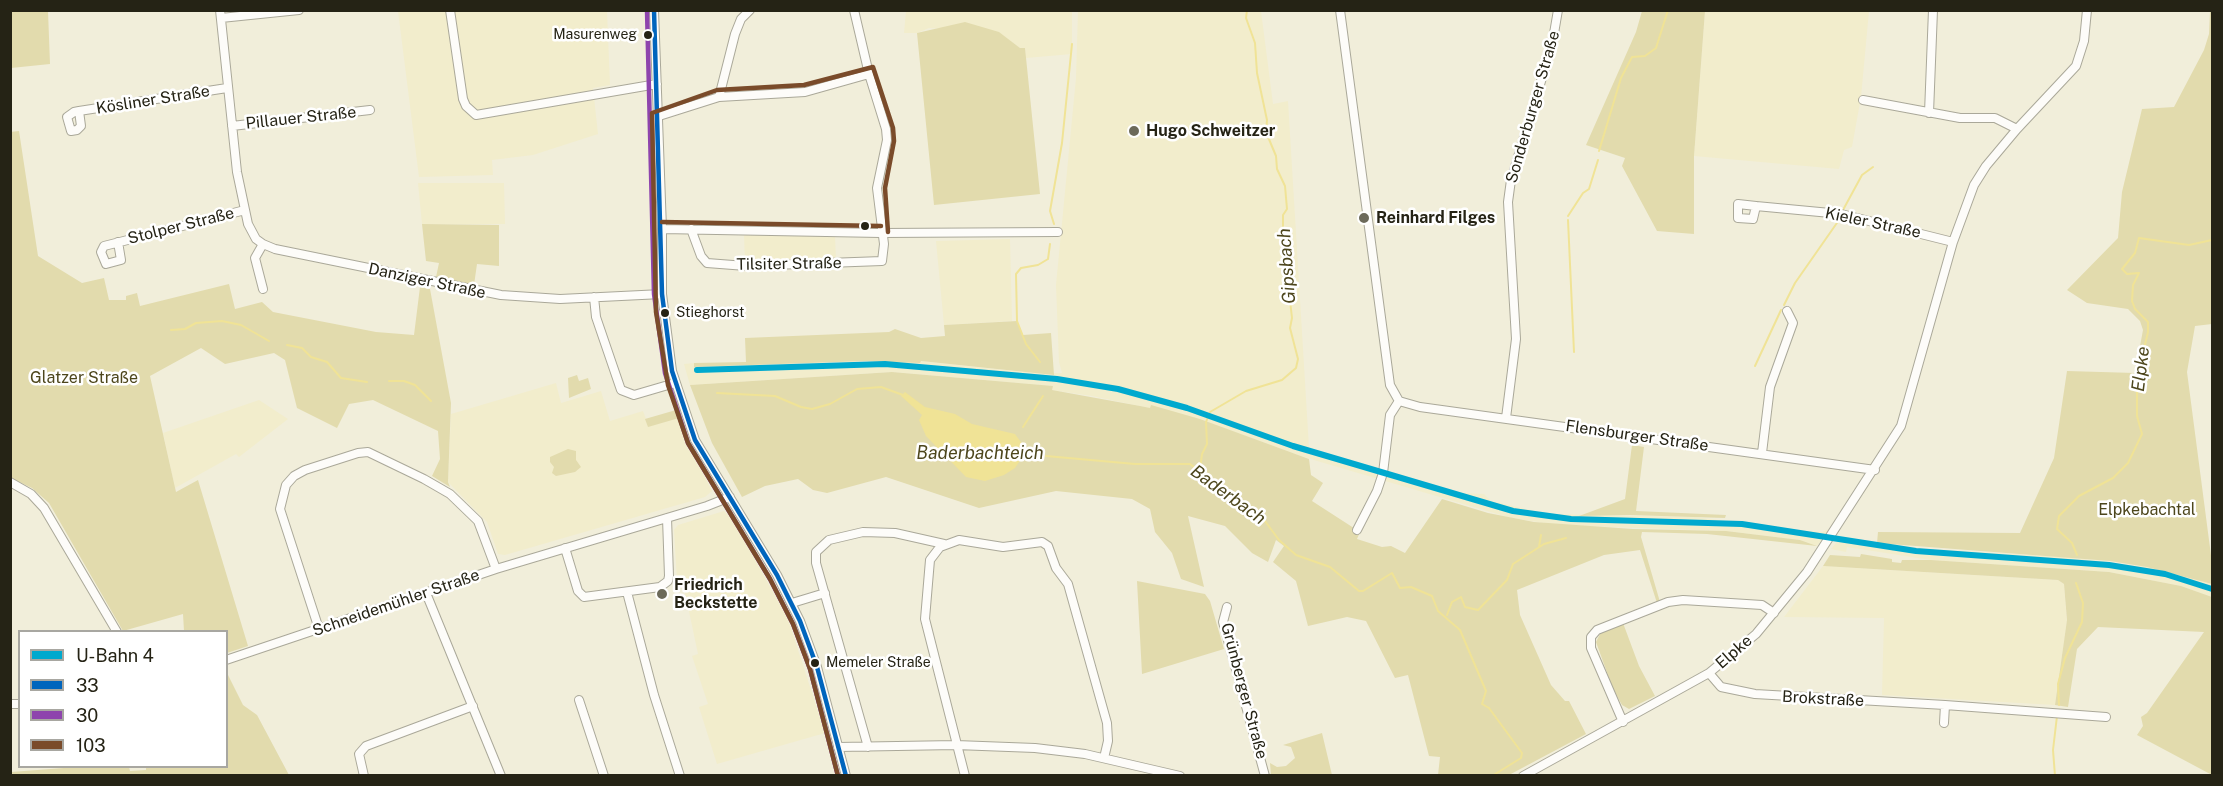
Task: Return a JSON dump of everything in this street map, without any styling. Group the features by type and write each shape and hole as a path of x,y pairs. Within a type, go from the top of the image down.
{"street":[{"path":"263,289 255,258 263,244 251,232 245,210 227,88 221,14 299,10"},
{"path":"450,10 464,99 466,106 476,115 657,84"},
{"path":"654,10 659,116 662,294 666,343 675,383 697,445 792,603 814,660 846,776"},
{"path":"719,97 735,34 741,19 750,10"},
{"path":"854,10 869,74 886,129 887,140 877,188 881,233"},
{"path":"1340,10 1390,385 1399,401 1390,415 1380,484 1357,530"},
{"name":"Sonderburger Straße","path":"1506,418 1516,339 1508,202 1511,180 1552,45 1558,10"},
{"path":"1929,113 1933,10"},
{"name":"Elpke","path":"1523,776 1709,673 1743,646 1774,613 1815,561 1875,470 1904,418 1953,242 1974,185 1986,166 2017,129 2076,66 2084,42 2087,10"},
{"path":"659,116 719,97 805,92 869,74"},
{"name":"Kösliner Straße","path":"79,111 227,88"},
{"path":"1863,100 1970,119 1995,118 2017,129"},
{"name":"Pillauer Straße","path":"232,126 370,110"},
{"name":"Kieler Straße","path":"1756,206 1841,213 1953,242"},
{"name":"Stolper Straße","path":"118,242 245,210"},
{"path":"662,229 881,233 1058,232"},
{"name":"Tilsiter Straße","path":"691,229 701,256 707,263 746,266 879,262 884,258 881,233"},
{"name":"Danziger Straße","path":"263,244 275,249 501,295 534,299 662,294"},
{"path":"594,297 596,316 621,390 634,394 675,383"},
{"path":"1762,453 1770,387 1793,323 1787,311"},
{"name":"Flensburger Straße","path":"1399,401 1420,407 1875,470"},
{"path":"320,629 280,509 286,485 294,476 305,470 368,452 424,478 450,494 478,521 496,569"},
{"path":"10,482 31,494 44,508 116,630"},
{"name":"Schneidemühler Straße","path":"228,659 496,569 730,497"},
{"path":"565,548 578,591 584,597 660,587 668,581 667,518"},
{"path":"868,747 815,555 824,542 848,534 872,531 895,533 944,544 966,540 993,546 1042,542 1048,546 1056,568 1064,577 1107,723 1108,741 1104,758"},
{"path":"919,539 926,546 930,560 927,577 926,623 965,776"},
{"path":"930,560 944,544"},
{"path":"627,592 654,695 680,776"},
{"path":"426,593 501,776"},
{"path":"792,603 825,593"},
{"path":"1623,722 1591,648 1591,637 1597,630 1668,602 1683,600 1762,605 1774,613"},
{"name":"Grünberger Straße","path":"1227,607 1223,622 1265,776"},
{"name":"Brokstraße","path":"1709,673 1721,687 1755,694 2106,717"},
{"path":"579,700 604,776"},
{"path":"1944,723 1945,705"},
{"path":"363,776 359,754 366,746 473,706"},
{"path":"838,747 956,745 1035,748 1104,758 1180,776"}],"shaded area":[{"path":"398,11 607,11 610,85 593,88 598,134 533,155 492,160 493,175 419,177"},
{"path":"906,11 1072,11 1072,54 1026,58 1025,48 1020,48 998,32 929,28 917,33 904,33"},
{"path":"1078,11 1261,11 1273,104 1288,101 1309,448 1460,493 1484,494 1491,501 1548,514 1695,517 1795,530 1822,532 1829,529 1817,546 1800,540 1726,531 1557,525 1511,518 1290,453 1200,419 1092,396 1051,390 1052,386 892,372 690,385 684,364 694,363 694,367 920,361 1053,375 1053,373 1062,373 1059,362 1056,285 1076,78"},
{"path":"1705,11 1869,11 1861,97 1852,147 1844,150 1839,169 1694,156"},
{"path":"418,183 504,183 505,224 422,224"},
{"path":"744,235 835,236 836,260 745,263"},
{"path":"1010,239 1012,321 944,325 936,241"},
{"path":"556,383 561,403 601,391 610,421 643,411 646,419 677,411 691,449 712,491 705,497 505,555 498,554 487,522 448,482 451,414"},
{"path":"259,400 288,419 239,457 236,454 175,488 163,433"},
{"path":"724,511 732,518 788,619 825,733 717,764 699,707 708,704 692,656 698,654 684,588 677,581 674,530 678,525"},
{"path":"1841,537 1925,549 2065,557 2147,567 2212,584 2212,597 2181,586 2109,572 1931,560 1847,547 1846,552 1831,549"},
{"path":"1823,566 2058,580 2064,584 2067,621 2055,705 1882,695 1884,618 1784,617"}],"green space":[{"path":"11,10 48,11 50,64 11,68"},
{"path":"1642,11 1705,11 1694,156 1694,234 1657,231 1622,166 1625,158 1586,145 1636,32"},
{"name":"Elpkebachtal","path":"2210,11 2212,11 2212,324 2195,326 2187,372 2212,563 2212,584 2147,567 2110,561 1877,543 1878,532 2020,533 2054,458 2067,371 2135,373 2143,330 2140,321 2128,309 2087,303 2067,290 2118,238 2122,192 2142,109 2174,107 2204,50 2209,34"},
{"path":"965,22 999,32 1020,48 1025,48 1040,194 934,205 917,33"},
{"name":"Glatzer Straße","path":"19,131 38,256 82,283 104,278 109,300 126,300 126,296 137,293 140,306 229,284 235,309 262,302 273,312 376,332 414,335 420,287 430,289 451,403 448,482 450,487 432,476 440,459 438,431 373,400 349,404 337,428 297,408 285,360 274,353 225,364 201,348 150,376 176,492 198,480 248,646 228,653 228,630 184,630 183,614 122,630 49,503 32,488 11,478 10,132"},
{"path":"422,224 499,225 499,266 477,264 474,285 436,277 439,263 426,261"},
{"path":"1017,321 1023,335 1051,333 1054,375 921,361 920,363 866,361 694,367 694,363 746,362 745,338 889,332 895,329 921,338 945,336 944,325"},
{"path":"892,372 1053,386 1052,390 1150,408 1151,405 1200,419 1309,459 1311,475 1323,483 1312,501 1360,532 1357,539 1382,547 1391,546 1405,553 1442,499 1488,513 1534,522 1633,529 1726,531 1800,540 1817,546 1707,534 1642,532 1641,537 1660,602 1657,603 1640,550 1604,555 1517,590 1520,615 1551,685 1565,701 1569,701 1586,734 1509,775 1438,775 1440,757 1429,756 1408,675 1395,678 1366,621 1347,617 1308,626 1296,581 1273,562 1284,546 1276,540 1268,562 1252,553 1225,526 1188,516 1204,587 1181,579 1172,553 1155,532 1150,509 1132,499 1056,491 979,508 886,477 827,493 813,490 798,479 765,486 742,497 712,443 690,385"},
{"path":"577,375 579,381 588,378 591,389 569,398 568,378"},
{"path":"676,410 679,418 648,427 645,419"},
{"path":"1632,445 1644,447 1636,511 1726,515 1725,518 1579,516 1625,499"},
{"path":"568,449 576,451 576,460 581,467 575,472 556,476 552,473 554,467 550,462 550,457"},
{"path":"1861,554 1892,559 1892,562 1901,563 1902,560 1931,560 2109,572 2181,586 2212,597 2212,775 2137,735 2143,726 2141,717 2147,713 2204,632 2098,627 2077,649 2068,707 2055,705 2067,620 2064,584 2058,580 1823,566 1830,555 1860,557"},
{"path":"1137,581 1205,594 1210,601 1224,649 1142,674"},
{"path":"1623,623 1639,666 1655,696 1629,709 1622,705 1613,689 1596,642 1601,632"},
{"path":"228,675 243,705 257,715 289,775 11,775 11,772 64,768 146,770 146,768 228,768"},
{"path":"1322,733 1332,775 1271,775 1270,763 1277,767 1286,766 1295,758 1291,747 1283,745"}],"water":[{"name":"Baderbachteich","path":"905,392 925,407 955,414 972,424 1015,434 1026,449 1024,455 1015,468 1004,475 985,481 966,477 926,436 919,420 922,415 901,396"}],"waterway":[{"name":"Gipsbach","path":"1200,470 1202,454 1207,444 1206,422 1210,412 1246,391 1282,380 1296,368 1298,359 1290,328 1292,318 1287,274 1289,253 1283,234 1283,215 1287,209 1285,186 1277,169 1276,156 1266,132 1267,120 1257,73 1255,43 1246,18 1247,10"},
{"path":"1599,151 1621,78 1632,57 1645,56 1656,48 1668,10"},
{"path":"1054,224 1050,211 1062,143 1072,44"},
{"path":"1568,216 1583,193 1589,189 1598,160"},
{"path":"1843,210 1862,175 1873,167"},
{"path":"1568,220 1574,352"},
{"path":"1784,305 1795,283 1839,220"},
{"name":"Elpke","path":"2077,555 2072,543 2057,529 2059,516 2079,496 2113,478 2128,463 2142,434 2137,416 2137,378 2148,332 2148,322 2135,309 2132,301 2133,285 2139,273 2127,274 2122,269 2135,253 2139,238 2189,245 2212,240"},
{"path":"1040,362 1026,344 1017,321 1016,274 1021,268 1038,265 1048,259 1050,244"},
{"path":"1755,366 1781,310"},
{"name":"Baderbach","path":"171,330 185,329 196,323 222,321 241,325 269,341"},
{"name":"Baderbach","path":"287,345 302,348 311,357 327,362 341,378 367,382"},
{"name":"Baderbach","path":"389,381 404,381 415,385 431,401"},
{"name":"Baderbach","path":"717,393 775,396 812,409 830,404 857,389 881,387 903,395"},
{"path":"1023,427 1043,396"},
{"name":"Baderbach","path":"1046,456 1135,464 1190,464 1230,495 1243,510 1265,521 1279,540 1296,555 1330,567 1359,591 1363,591 1392,573 1400,588 1411,587 1432,596 1438,611 1460,630 1486,691 1482,704 1489,708 1522,753 1521,758 1492,776"},
{"path":"1539,547 1541,535"},
{"path":"1447,615 1452,602 1461,597 1465,607 1478,610 1507,580 1513,564 1544,544 1566,538"},
{"name":"Elpke","path":"2059,705 2058,684 2065,658 2082,622 2083,603 2076,583"},
{"name":"Elpke","path":"2055,776 2053,750 2057,716"}],"metro line":[{"name":"4","path":"697,370 885,364 1057,379 1118,389 1187,408 1293,446 1513,511 1571,519 1742,524 1916,551 2109,565 2165,574 2212,589"}],"transit line":[{"name":"30","path":"647,10 654,294 665,373 688,443 770,579 793,624 810,669 838,776"},
{"name":"33","path":"654,10 662,294 672,371 695,440 777,575 800,621 817,667 846,776"},
{"name":"103","path":"838,776 810,669 793,624 770,579 688,443 668,385 656,312 652,113 717,90 804,85 873,67 893,128 894,141 885,188 888,232"},
{"name":"103","path":"662,222 881,226"}],"place":[{"name":"Masurenweg","path":"648,35"},
{"name":"Hugo Schweitzer","path":"1134,131"},
{"name":"Reinhard Filges","path":"1364,218"},
{"name":"Stieghorst","path":"665,313"},
{"name":"Friedrich Beckstette","path":"662,594"},
{"name":"Memeler Straße","path":"815,663"}]}
